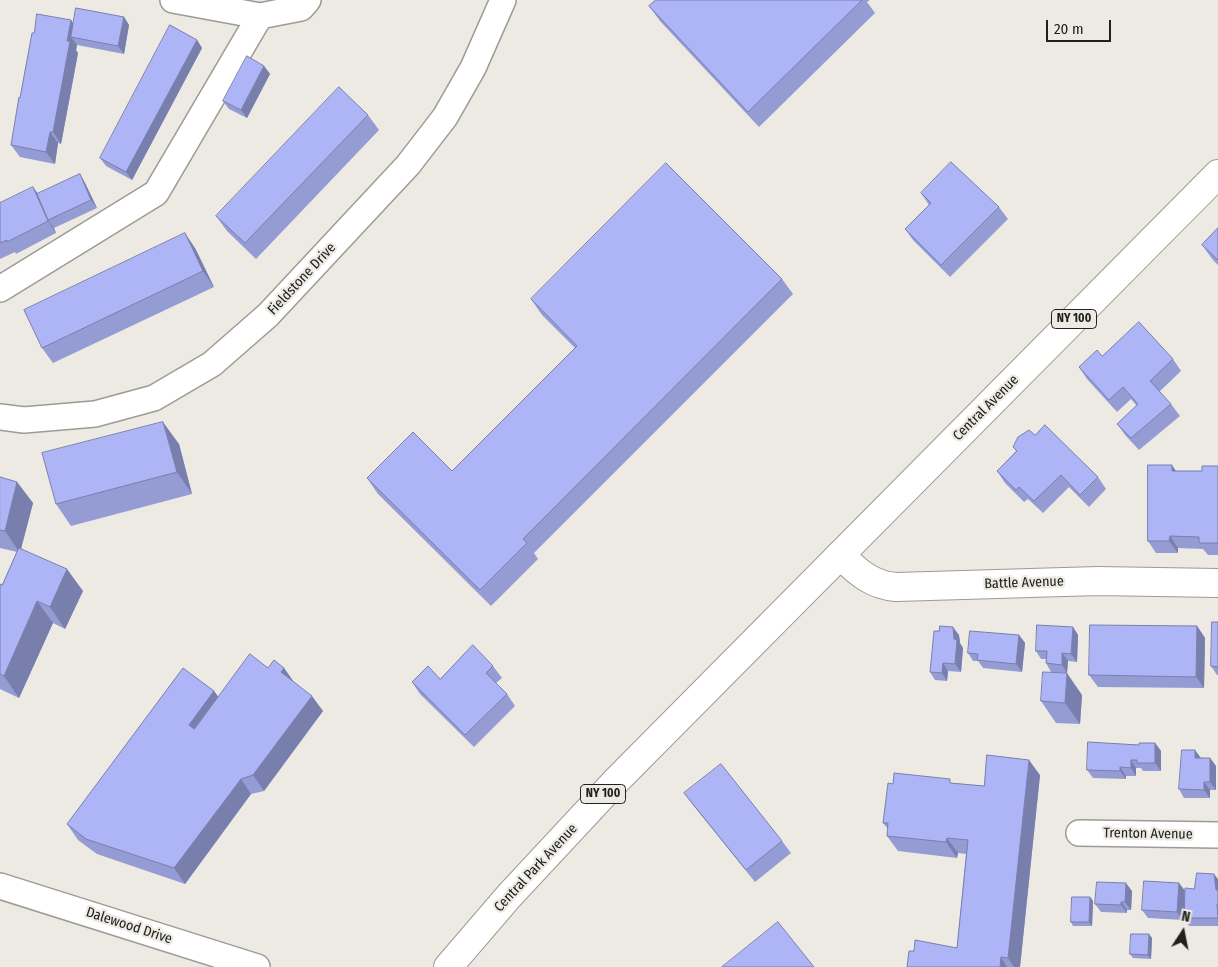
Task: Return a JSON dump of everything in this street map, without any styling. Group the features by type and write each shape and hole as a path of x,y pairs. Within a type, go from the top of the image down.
{"main road":[{"name":"Central Avenue","path":"753,643 1218,174"},
{"name":"Battle Avenue","path":"840,555 868,580 877,584 896,587 1072,582 1218,583"},
{"name":"Central Park Avenue","path":"448,967 558,842 753,643"}],"street":[{"path":"173,0 260,16 301,8 308,0"},
{"name":"Fieldstone Drive","path":"0,417 24,420 95,414 154,398 212,364 268,315 408,166 445,116 473,68 503,0"},
{"path":"0,289 156,193 260,16"},
{"name":"Trenton Avenue","path":"1079,834 1218,835"},
{"name":"Dalewood Drive","path":"0,886 257,967"}],"building":[{"path":"656,0 862,0 748,112 649,6"},
{"path":"76,8 124,17 118,46 71,37"},
{"path":"37,14 71,20 67,41 70,41 53,132 50,132 46,152 11,145"},
{"path":"170,25 197,40 126,172 100,158"},
{"path":"247,56 264,66 241,110 223,101"},
{"path":"339,87 368,115 245,243 216,216"},
{"path":"951,162 999,207 941,265 905,229 931,203 921,193"},
{"path":"666,163 782,279 523,539 527,543 480,590 367,478 413,432 452,471 577,346 531,299"},
{"path":"80,174 91,200 48,220 37,194"},
{"path":"33,187 48,221 7,242 7,240 0,243 0,203"},
{"path":"1218,228 1218,260 1202,245"},
{"path":"185,233 203,271 42,348 24,310"},
{"path":"1139,322 1173,359 1150,381 1171,404 1131,438 1117,424 1138,404 1123,387 1109,400 1079,367 1097,350 1102,356"},
{"path":"163,422 177,472 56,504 42,453"},
{"path":"1045,425 1098,477 1080,495 1061,475 1034,501 1019,487 1016,490 997,471 1017,451 1013,447 1018,437 1029,430 1035,435"},
{"path":"1148,465 1172,465 1172,471 1202,471 1202,466 1218,466 1218,543 1199,543 1199,537 1170,536 1169,541 1148,541"},
{"path":"0,477 17,482 5,531 0,530"},
{"path":"19,548 67,569 50,607 37,601 4,676 0,674 0,584 2,585"},
{"path":"1212,622 1218,622 1218,667 1211,666"},
{"path":"1037,625 1073,627 1071,654 1062,653 1062,665 1046,663 1047,651 1036,651"},
{"path":"1090,625 1197,626 1196,677 1089,675"},
{"path":"940,626 953,627 954,639 957,640 955,664 943,663 942,673 930,672 934,631 939,631"},
{"path":"970,631 1019,635 1016,664 977,660 978,654 968,653"},
{"path":"473,645 493,666 486,673 507,694 465,735 412,682 428,666 440,679"},
{"path":"250,654 268,668 274,660 284,668 281,672 312,696 253,775 241,779 174,868 86,839 67,824 183,668 214,691 189,725 194,729"},
{"path":"1043,672 1067,673 1065,703 1041,701"},
{"path":"1088,742 1139,745 1139,743 1155,743 1155,763 1137,763 1137,760 1131,760 1131,768 1120,767 1120,771 1087,770"},
{"path":"1182,750 1195,750 1195,758 1210,758 1210,782 1204,782 1204,790 1179,789"},
{"path":"987,755 1029,760 1008,958 1001,957 1000,967 907,967 909,951 914,951 915,940 957,948 968,840 947,838 946,842 887,836 888,823 883,823 888,783 893,784 894,773 950,779 950,783 984,786"},
{"path":"721,764 782,841 746,870 684,793"},
{"path":"1197,873 1214,874 1216,890 1218,890 1218,918 1184,918 1185,888 1194,889"},
{"path":"1144,881 1179,883 1177,912 1142,910"},
{"path":"1097,882 1126,883 1125,902 1121,902 1121,905 1095,904"},
{"path":"1072,897 1090,897 1089,922 1071,922"},
{"path":"778,922 814,967 722,967"},
{"path":"1131,934 1149,934 1148,955 1130,954"}]}
